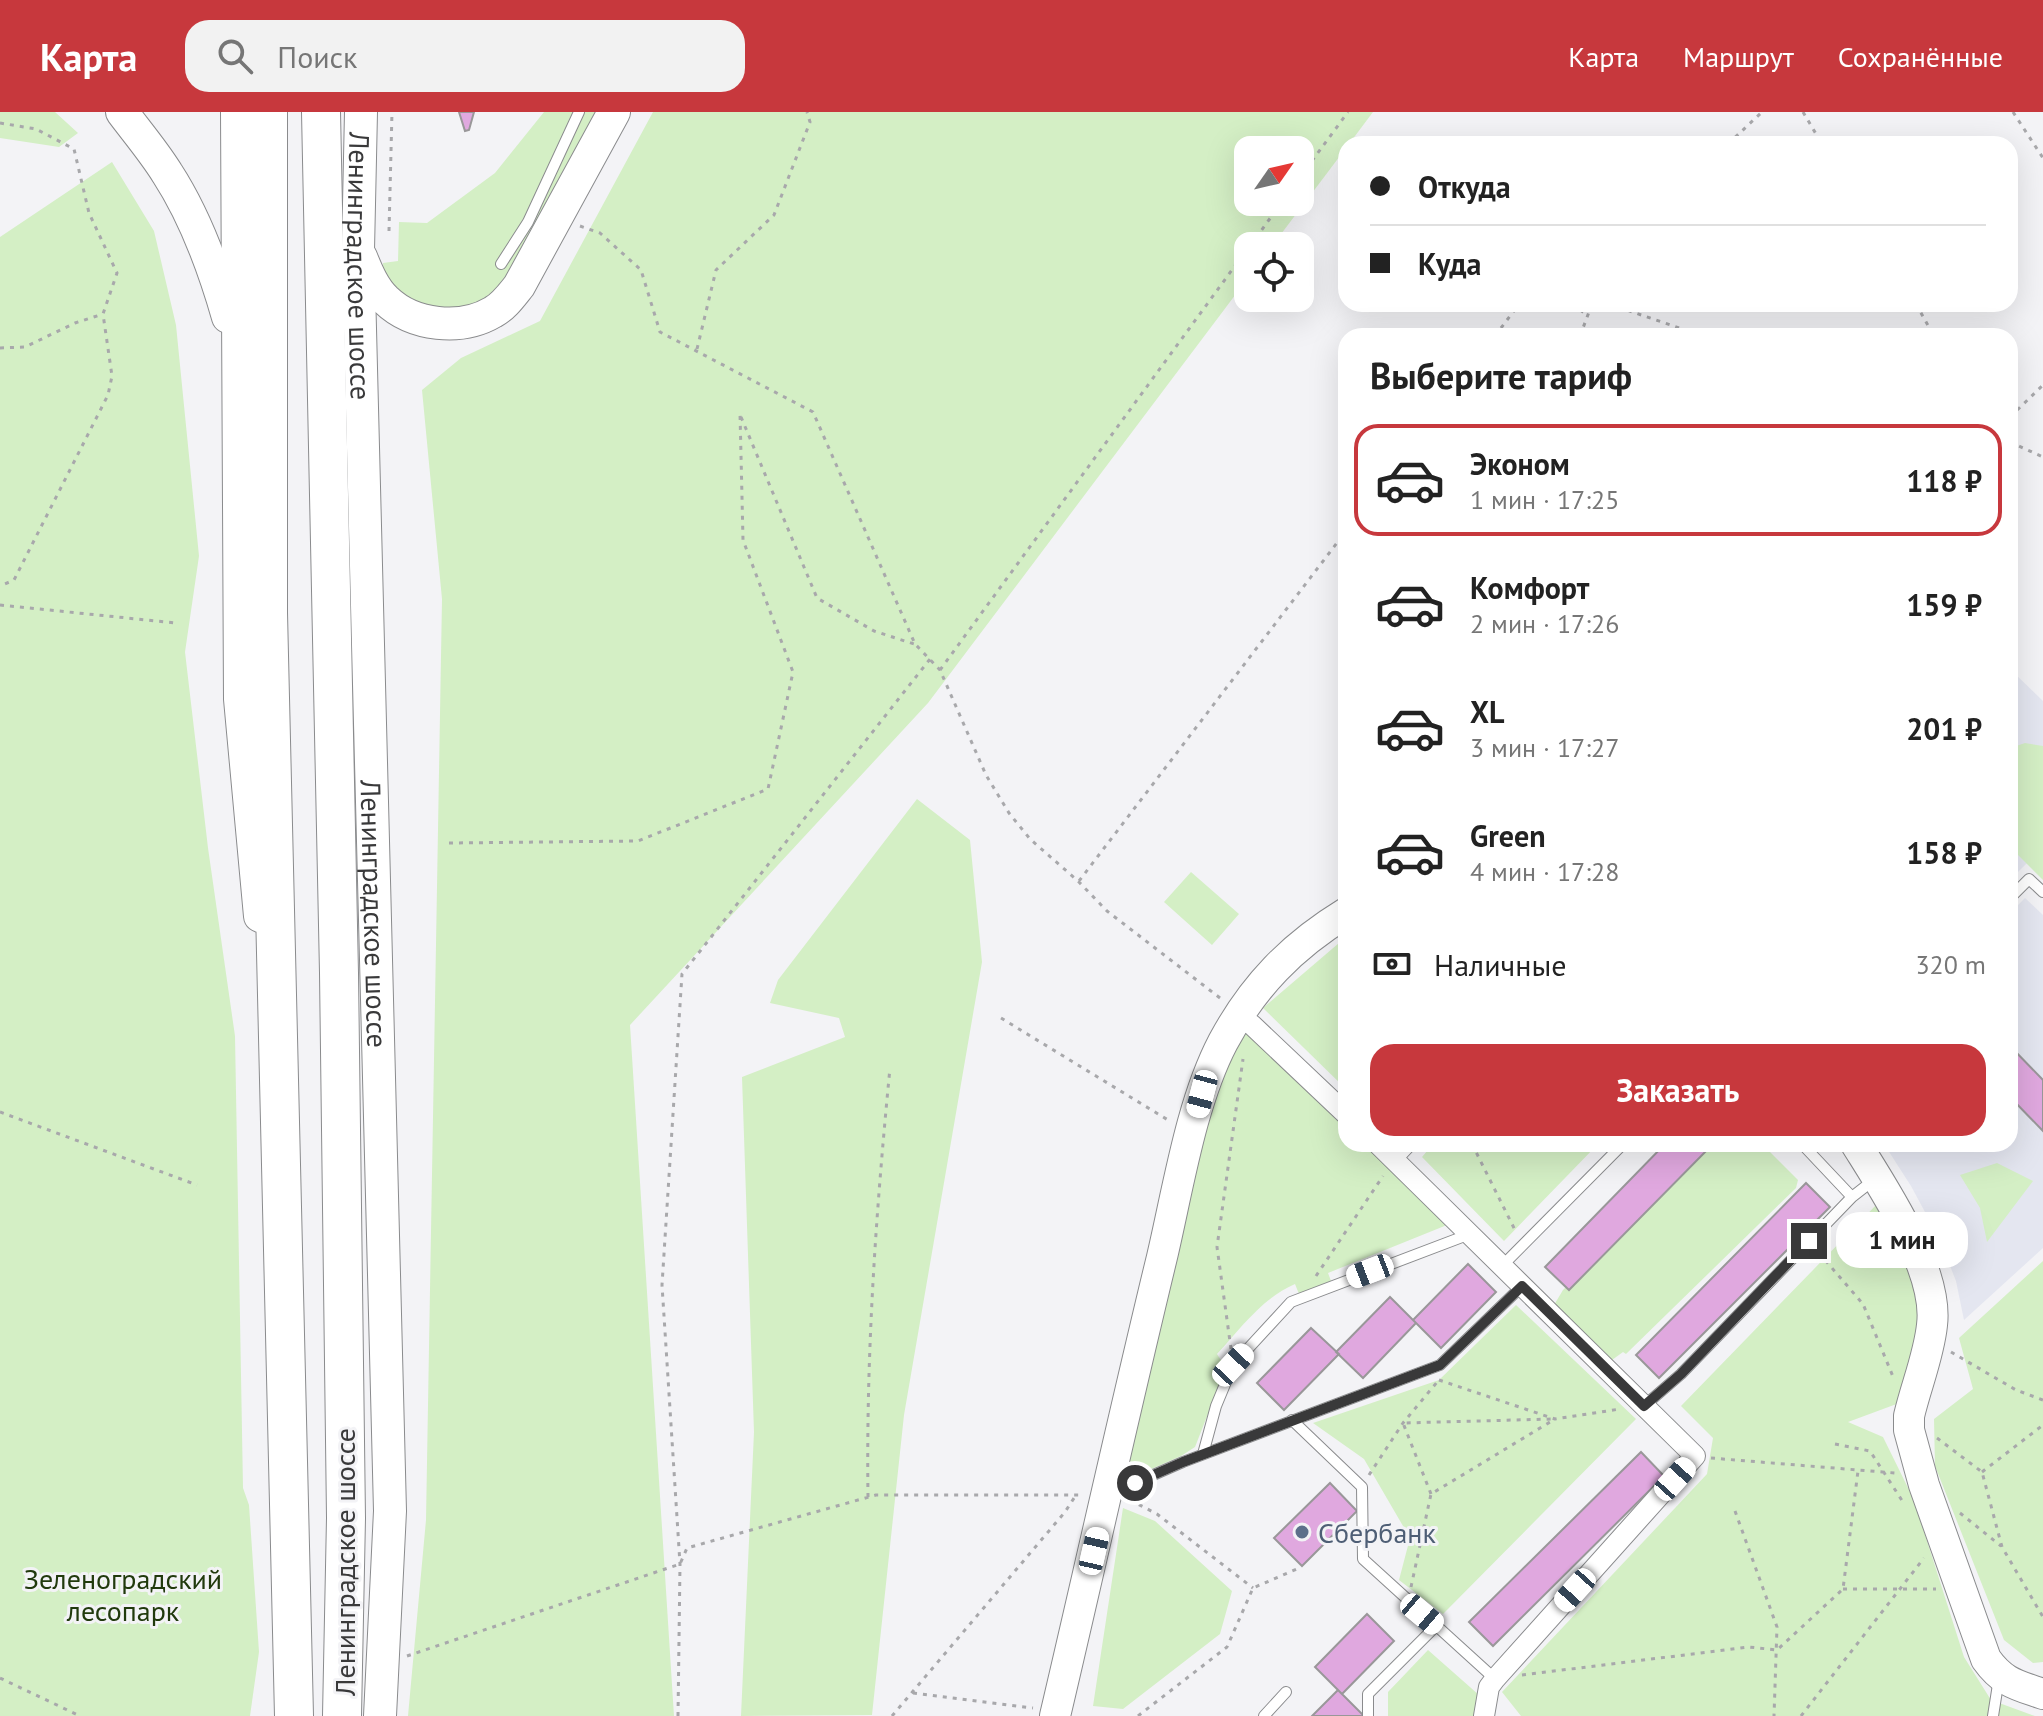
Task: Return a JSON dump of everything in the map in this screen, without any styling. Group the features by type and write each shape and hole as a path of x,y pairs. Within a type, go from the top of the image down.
{"highway":[{"name":"Ленинградское шоссе","path":"268,112 268,613 294,1716"},
{"name":"Ленинградское шоссе","path":"321,112 339,973 346,1518 342,1716"}],"main road":[{"path":"122,112 167,172 187,209 218,286 237,354"},
{"name":"Ленинградское шоссе","path":"237,112 240,699 249,821 279,1090"},
{"name":"Ленинградское шоссе","path":"361,112 358,250 390,1511 380,1716"},
{"path":"358,250 371,279 386,300 405,313 426,322 454,323 491,314 506,303 519,286 614,112"}],"street":[{"path":"1046,1712 1106,1496 1192,1134 1211,1069 1245,1016 1260,984 1297,947 1338,919"},
{"path":"1245,1016 1338,1106"},
{"path":"1386,1152 1695,1456 1495,1679 1489,1687 1484,1716"},
{"path":"1861,1152 1918,1255 1932,1302 1932,1325 1909,1416 1916,1497 1959,1589 1986,1659 2006,1682 2043,1694"}],"lane":[{"path":"501,264 553,223 579,112"},
{"path":"2018,890 2029,879 2043,892"},
{"path":"1396,1161 1404,1152"},
{"path":"1502,1266 1615,1152"},
{"path":"1810,1152 1852,1197"},
{"path":"1644,1406 1681,1374 1852,1197 1877,1177"},
{"path":"1203,1454 1216,1406 1233,1365 1291,1302 1470,1234"},
{"path":"1106,1496 1203,1454 1440,1365 1522,1286"},
{"path":"1292,1420 1362,1487 1363,1559 1495,1679"},
{"path":"1368,1716 1368,1694 1436,1626"},
{"path":"1993,1716 1999,1676"},
{"path":"1264,1716 1286,1692"}],"path":[{"path":"389,231 392,112"},
{"path":"696,351 716,270 774,215 810,122 807,112"},
{"path":"1314,158 1348,112"},
{"path":"1736,136 1762,112"},
{"path":"1803,112 1817,136"},
{"path":"2013,112 2043,158"},
{"path":"0,123 36,129 74,149 89,213 117,273 103,314 112,376 108,395 14,580 0,586"},
{"path":"553,223 600,233 641,270 660,332 813,412 915,644 940,670 986,775 1009,813 1030,839 1107,911 1228,1004 1235,1000 1245,1016 1243,1060 1217,1247 1233,1365"},
{"path":"940,670 1234,268"},
{"path":"1583,312 1587,315"},
{"path":"1583,328 1588,312"},
{"path":"1632,312 1680,328"},
{"path":"0,348 25,347 75,323 103,314"},
{"path":"2018,409 2043,385"},
{"path":"449,843 638,841 768,789 793,672 743,540 740,413 817,598 874,631 915,644"},
{"path":"2018,446 2043,457"},
{"path":"1078,881 1338,541"},
{"path":"0,605 176,623"},
{"path":"678,1716 680,1564 662,1285 682,974 930,659"},
{"path":"1001,1018 1192,1134"},
{"path":"868,1497 867,1422 876,1217 890,1068"},
{"path":"0,1112 197,1185"},
{"path":"1476,1152 1515,1230"},
{"path":"1291,1302 1317,1275 1344,1231 1396,1161"},
{"path":"1809,1241 1863,1304 1909,1416 1982,1472 2002,1547 2043,1617"},
{"path":"1932,1325 1952,1353 2016,1390 2043,1400"},
{"path":"1362,1487 1403,1423 1439,1380 1555,1419"},
{"path":"1403,1423 1555,1419 1644,1406"},
{"path":"1431,1494 1555,1419"},
{"path":"1403,1423 1431,1494 1409,1602"},
{"path":"1982,1472 2043,1425"},
{"path":"1835,1444 1870,1451 1884,1473 1916,1497"},
{"path":"1695,1456 1915,1474 1916,1497"},
{"path":"1495,1679 1749,1647 1777,1650 1843,1589 1858,1471"},
{"path":"383,1664 680,1564 687,1548 868,1497 1076,1495 1129,1499 1157,1514 1253,1588"},
{"path":"892,1716 1065,1512 1076,1495"},
{"path":"1735,1511 1777,1627 1774,1716"},
{"path":"1957,1511 2002,1547"},
{"path":"1801,1716 1924,1557"},
{"path":"1138,1716 1227,1647 1253,1588 1299,1568"},
{"path":"1843,1589 1959,1589"},
{"path":"0,1678 80,1716"},
{"path":"913,1693 1046,1712"},
{"path":"63,1716 67,1710"}],"shaded area":[{"path":"2018,677 2043,701 2043,872 2030,860 2018,872"},
{"path":"2025,898 2043,915 2043,1248 1964,1320 1956,1281 1939,1238 1889,1152 2018,1152 2018,905"}],"green space":[{"path":"0,112 55,112 78,133 59,147 0,138"},
{"path":"544,112 598,112 511,280 480,305 454,312 402,300 384,279 383,263 398,261 399,222 427,223 495,173"},
{"path":"653,112 1373,112 1355,136 1338,136 1338,159 1314,190 1314,136 1234,136 1234,216 1295,216 1283,232 1234,232 1234,297 928,703 630,1025 674,1716 408,1716 426,1520 442,599 422,390 461,358 540,321"},
{"name":"Зеленоградский лесопарк","path":"112,162 154,231 176,325 199,556 185,652 208,848 235,1036 243,1488 249,1505 259,1652 250,1716 0,1716 0,237"},
{"path":"2025,743 2043,746 2043,880 2018,855 2018,745"},
{"path":"917,799 970,840 982,962 904,1415 872,1715 741,1716 754,1432 742,1077 845,1037 839,1018 770,1003 778,980"},
{"path":"1191,872 1239,914 1212,945 1164,902"},
{"path":"1338,944 1338,1081 1263,1008"},
{"path":"1246,1031 1338,1115 1338,1152 1376,1152 1447,1225 1328,1273 1331,1281 1299,1294 1295,1284 1272,1297 1217,1354 1226,1368 1195,1447 1131,1478 1126,1474 1157,1322 1221,1070"},
{"path":"1426,1152 1590,1152 1504,1241 1422,1157"},
{"path":"1701,1152 1770,1152 1798,1180 1796,1188 1626,1354 1623,1352 1612,1360 1554,1305 1563,1290"},
{"path":"1997,1163 2033,1181 1987,1242 1980,1208 1960,1175"},
{"path":"1880,1201 1923,1305 1902,1402 1848,1422 1883,1437 1914,1500 1964,1657 1991,1700 2035,1716 1521,1716 1502,1692 1707,1474 1713,1438 1681,1406"},
{"path":"2043,1261 2043,1662 2033,1663 2004,1640 1935,1466 1934,1419 1973,1389 1959,1338"},
{"path":"1516,1305 1636,1419 1443,1614 1399,1580 1410,1538 1364,1459 1313,1423 1439,1380"},
{"path":"1123,1508 1155,1521 1232,1591 1220,1634 1123,1709 1093,1706"},
{"path":"1428,1650 1479,1695 1476,1716 1388,1716 1388,1692"}],"building":[{"path":"459,112 474,112 469,130 465,131"},
{"path":"2018,1054 2043,1080 2043,1131 2018,1105"},
{"path":"1657,1152 1705,1152 1569,1290 1545,1267"},
{"path":"1806,1183 1830,1207 1659,1378 1636,1355"},
{"path":"1468,1264 1496,1292 1441,1348 1413,1320"},
{"path":"1390,1297 1416,1323 1363,1378 1336,1352"},
{"path":"1311,1328 1339,1354 1284,1410 1257,1383"},
{"path":"1641,1452 1664,1476 1493,1646 1469,1622"},
{"path":"1330,1483 1357,1511 1302,1566 1274,1538"},
{"path":"1367,1614 1394,1641 1342,1694 1315,1667"},
{"path":"1338,1690 1364,1716 1312,1716"}],"place":[{"name":"Сбербанк","path":"1302,1532"}],"route":[{"path":"1135,1483 1440,1365 1522,1286 1644,1406 1681,1374 1809,1241"}]}
